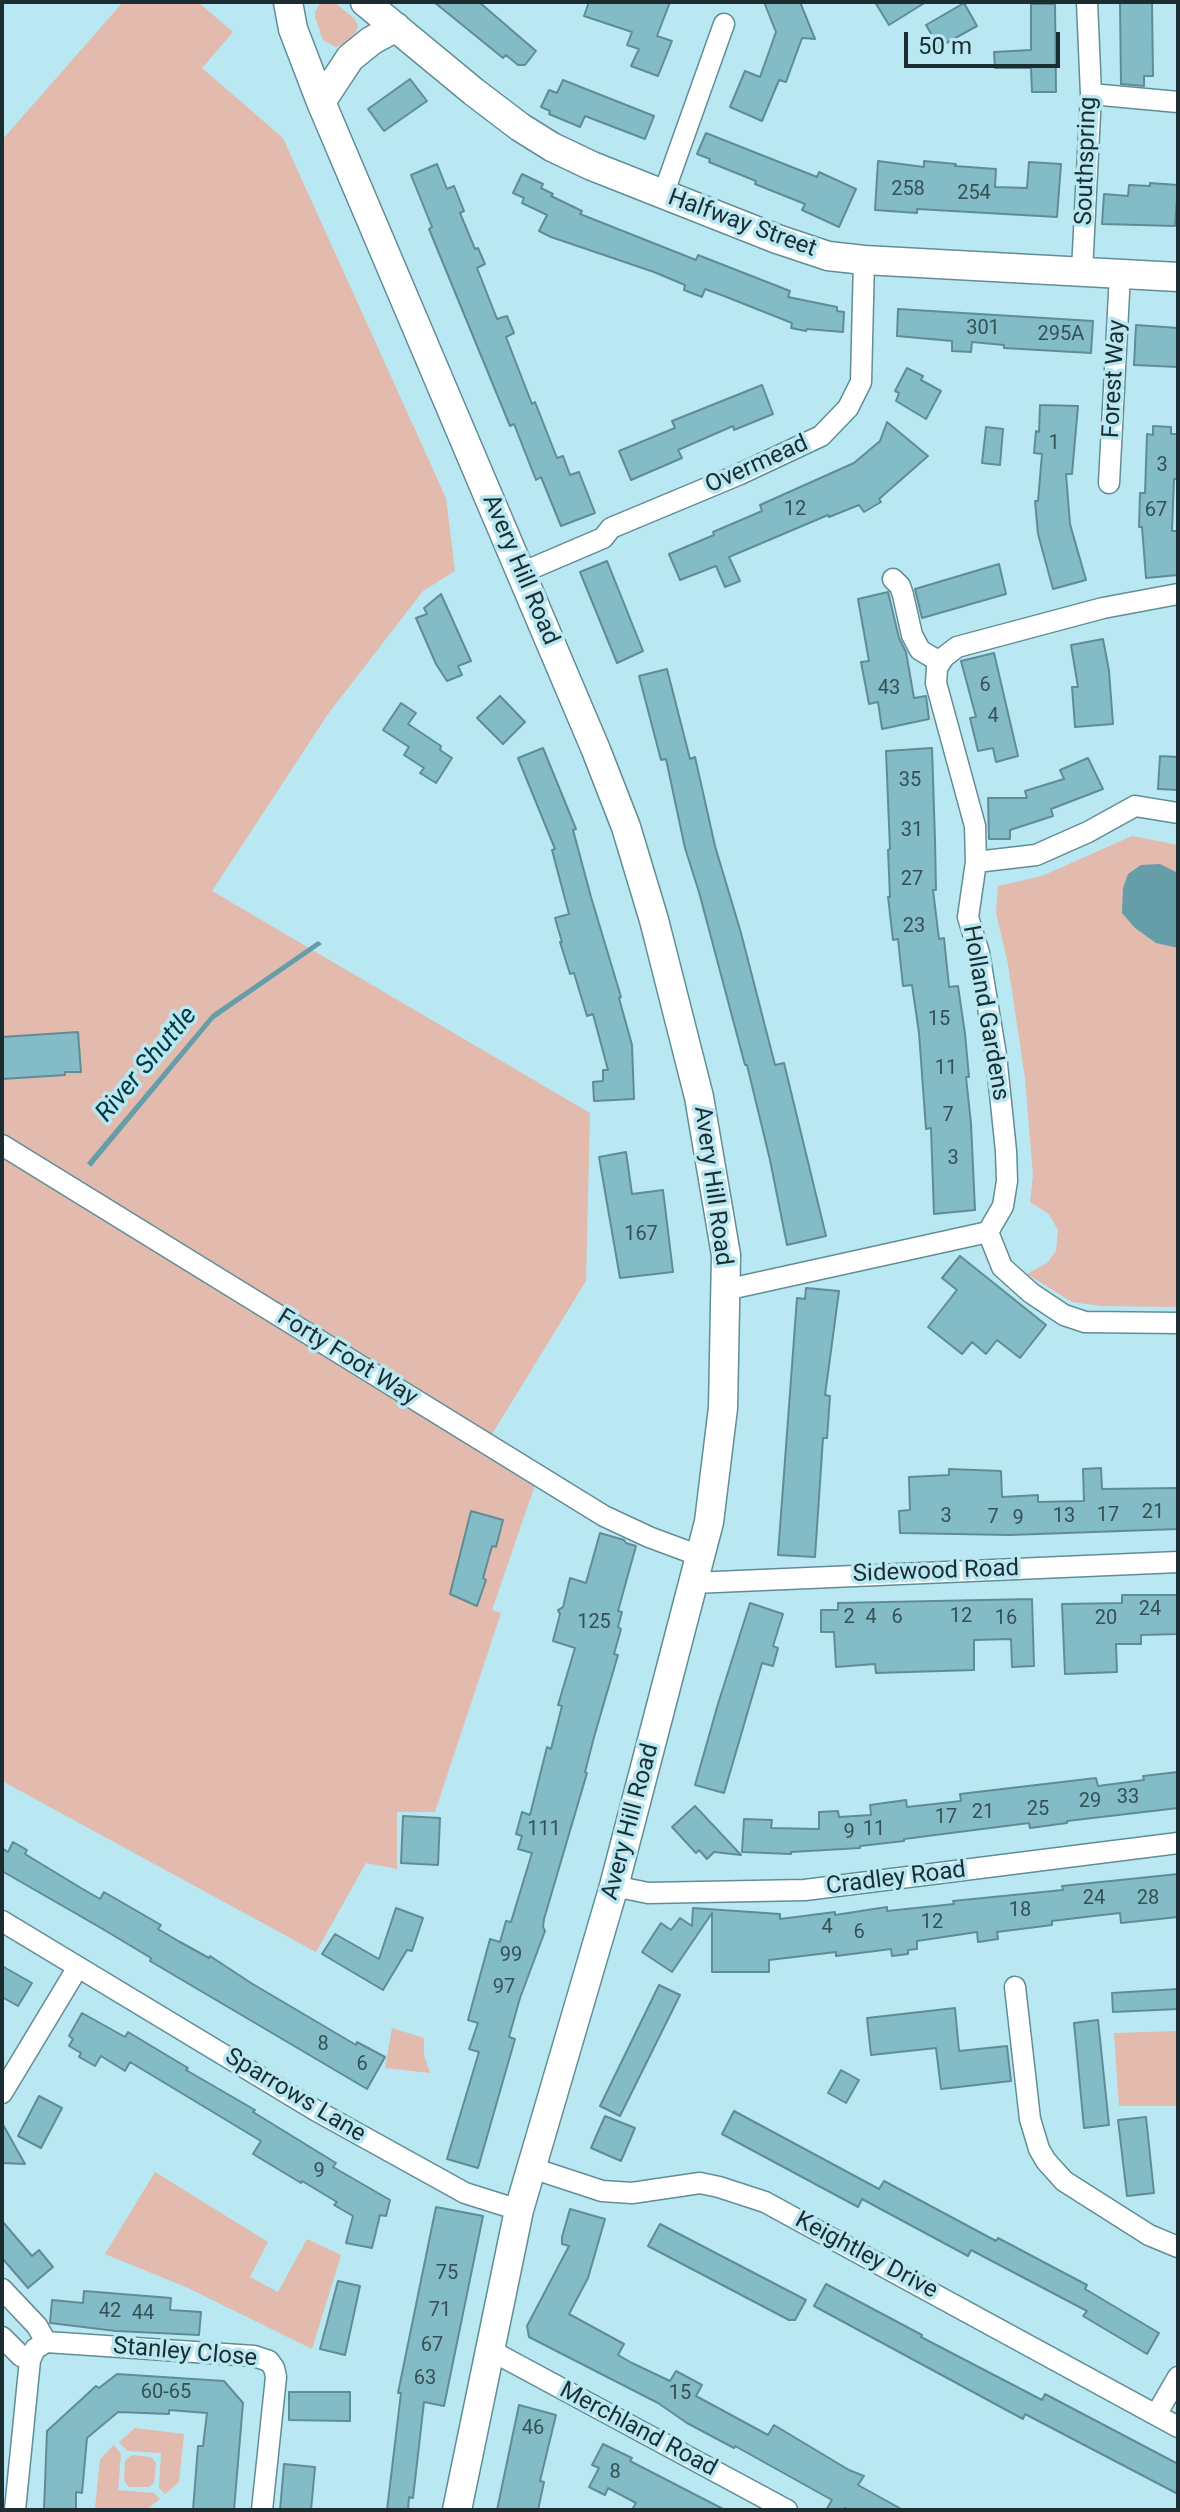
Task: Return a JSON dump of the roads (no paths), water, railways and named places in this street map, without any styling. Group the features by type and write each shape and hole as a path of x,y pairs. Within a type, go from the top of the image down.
{"street":[{"name":"Avery Hill Road","path":"288,2 293,29 321,102 626,827 654,920 699,1097 726,1255 721,1434 709,1522 614,1886 519,2210 457,2510"},
{"name":"Halfway Street","path":"365,2 474,92 552,147 663,195 828,256 1178,277"},
{"name":"Southspring","path":"1082,271 1091,94 1087,2"},
{"path":"663,195 724,24"},
{"path":"321,102 350,58 396,27"},
{"path":"1091,94 1178,102"},
{"name":"Overmead","path":"521,573 603,538 611,528 738,475 821,436 848,408 861,382 864,260"},
{"name":"Forest Way","path":"1109,483 1120,274"},
{"path":"893,579 900,586 912,635 920,650 940,662 957,647 1103,608 1178,594"},
{"name":"Holland Gardens","path":"940,662 936,683 975,826 976,862 968,917 979,953 996,1055 1006,1151 1007,1181 1003,1206 988,1232"},
{"path":"976,862 1036,855 1088,832 1135,806 1178,813"},
{"name":"Forty Foot Way","path":"2,1145 604,1516 649,1537 697,1570"},
{"path":"725,1290 988,1232 1002,1267 1031,1293 1064,1315 1085,1322 1178,1323"},
{"name":"Sidewood Road","path":"697,1570 1178,1562"},
{"name":"Cradley Road","path":"614,1886 648,1893 805,1890 1178,1843"},
{"name":"Sparrows Lane","path":"2,1921 315,2110 465,2193 519,2210"},
{"path":"2,2093 78,1967"},
{"path":"1015,1987 1030,2119 1046,2161 1064,2181 1149,2235 1178,2247"},
{"name":"Keightley Drive","path":"532,2168 602,2191 632,2193 700,2183 765,2202 1178,2427"},
{"path":"2,2289 37,2326 46,2342 35,2349 30,2360 15,2510"},
{"path":"2,2337 21,2356 30,2360"},
{"name":"Stanley Close","path":"46,2342 254,2356 269,2361 276,2377 262,2510"},
{"name":"Merchland Road","path":"490,2350 787,2510"},
{"path":"1156,2415 1178,2377"}],"water":[{"path":"1160,864 1178,873 1178,948 1156,943 1135,928 1122,913 1123,888 1128,874 1141,865"},
{"name":"River Shuttle","path":"318,941 322,944 214,1019 91,1167 87,1163 212,1014"}]}
